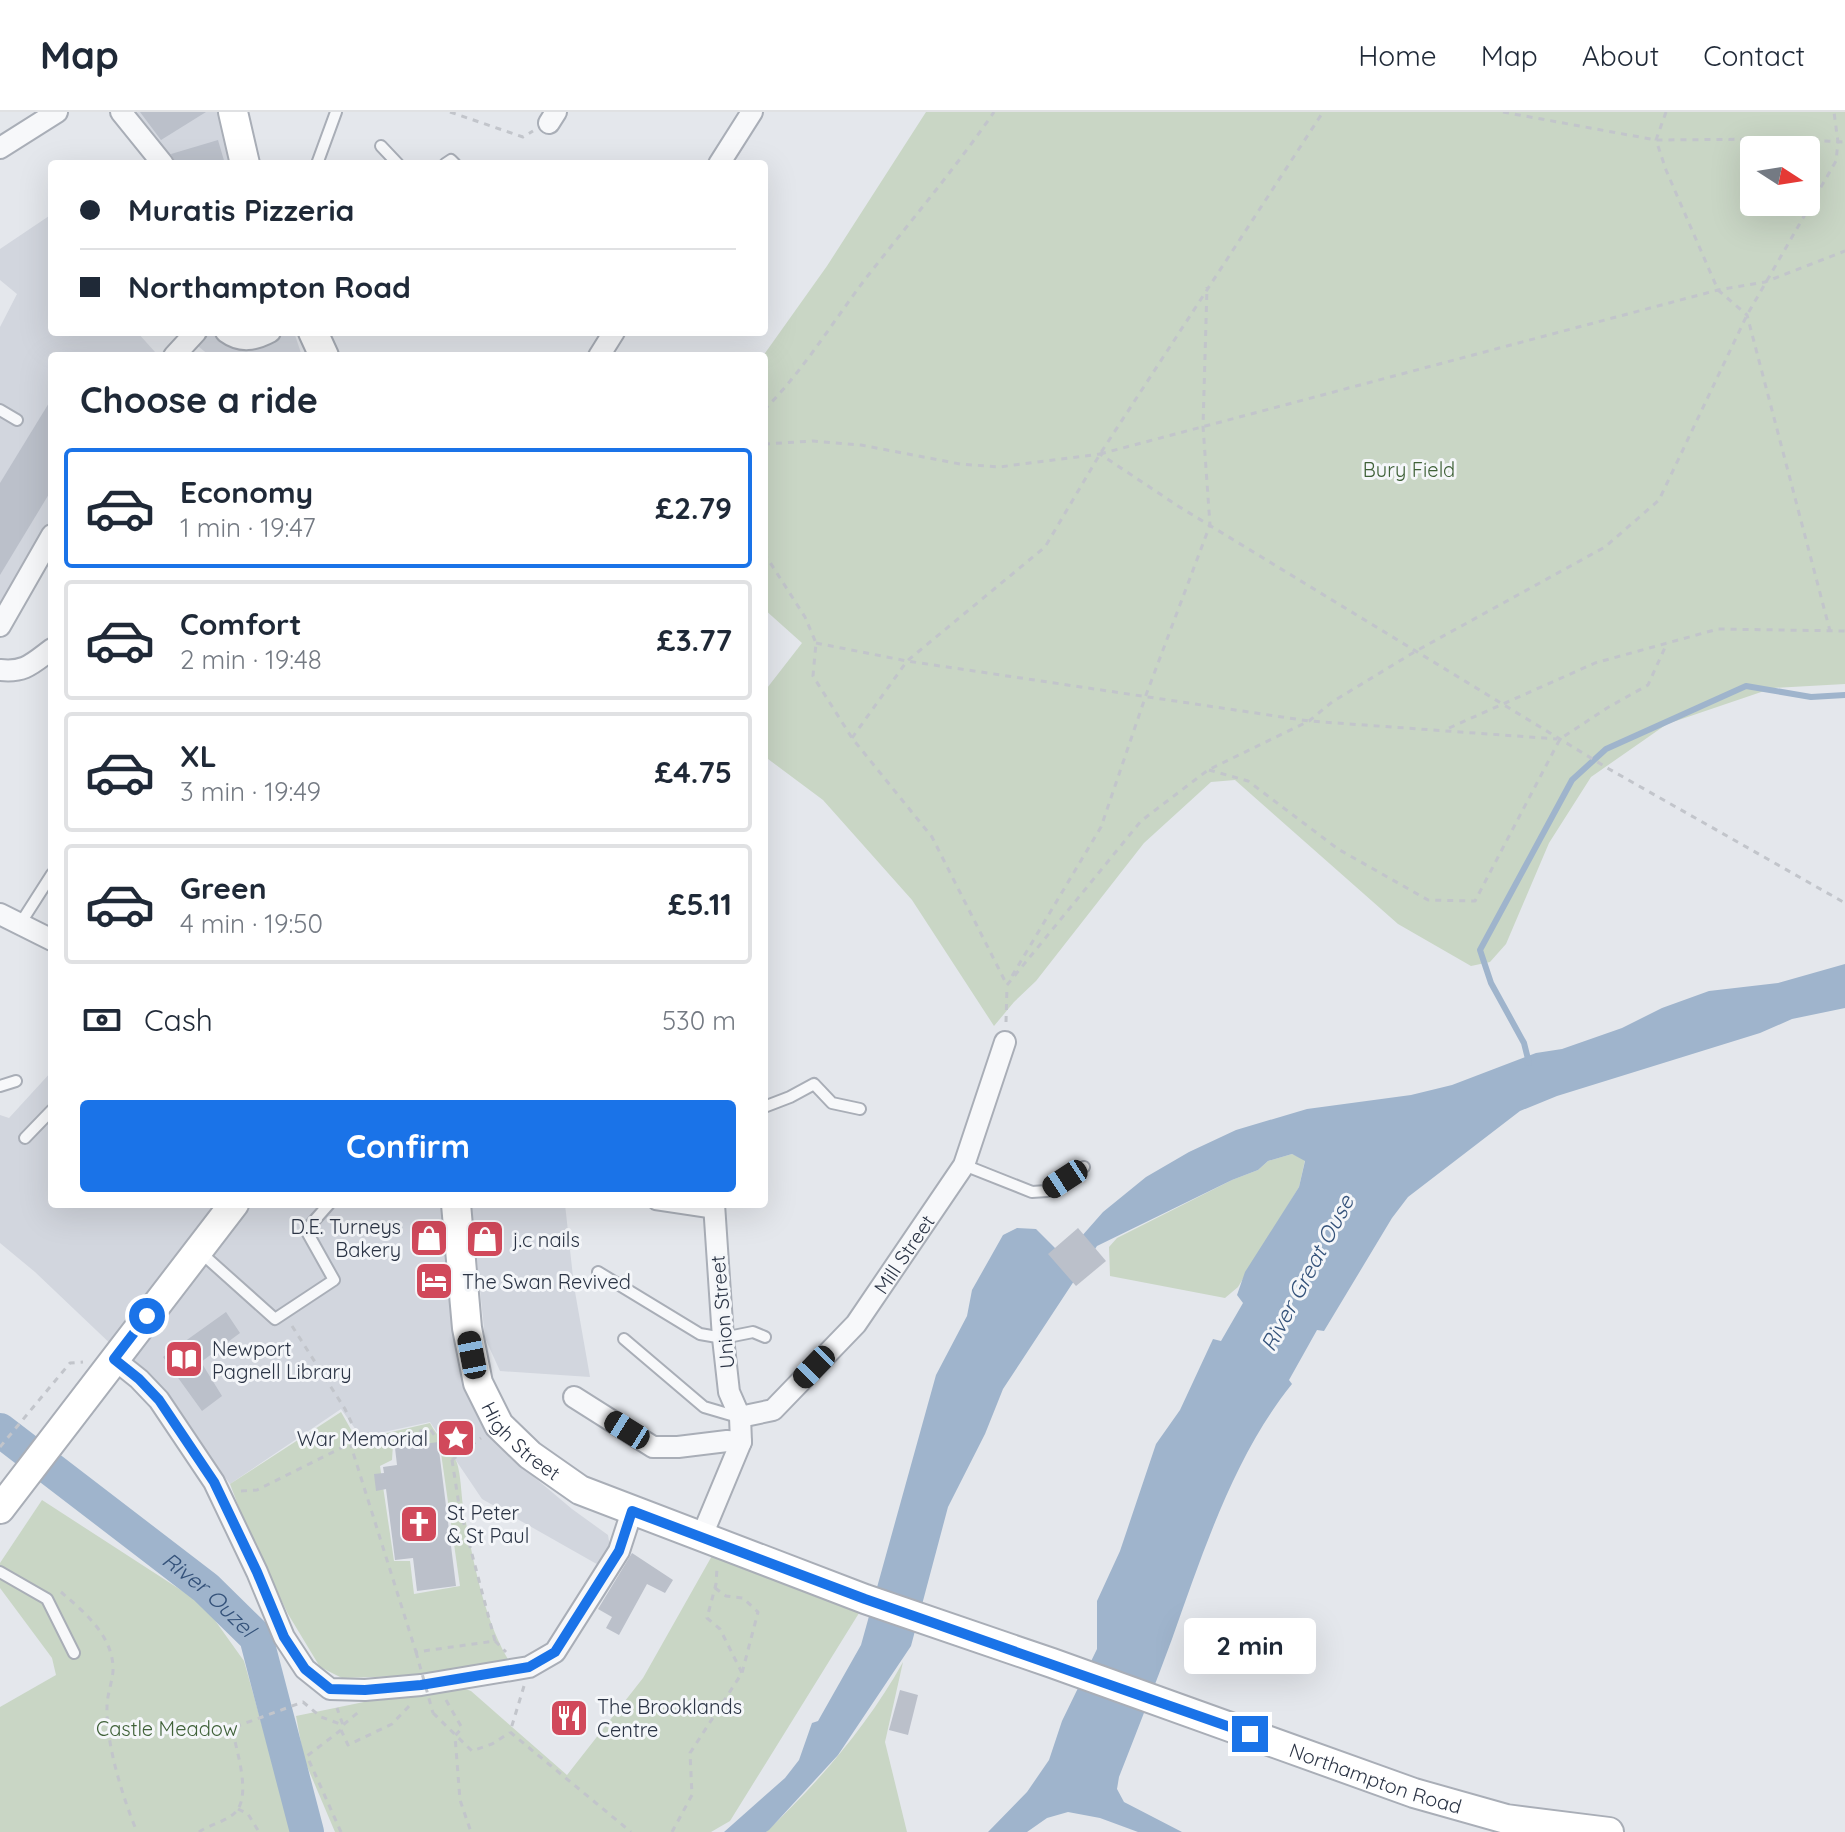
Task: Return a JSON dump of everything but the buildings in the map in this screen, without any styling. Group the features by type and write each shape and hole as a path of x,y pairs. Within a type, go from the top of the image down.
{"main road":[{"path":"233,112 244,160"},
{"path":"0,1509 231,1208"},
{"name":"High Street","path":"456,1208 467,1328 478,1383 499,1425 530,1455 580,1490 865,1599 939,1624"},
{"name":"Northampton Road","path":"939,1624 1414,1793 1506,1819 1555,1828 1609,1832"}],"street":[{"path":"121,112 160,160"},
{"path":"0,148 53,113"},
{"path":"721,160 749,113"},
{"path":"178,352 192,336"},
{"path":"230,336 253,341 262,336"},
{"path":"0,626 48,542"},
{"path":"0,670 17,672 48,652"},
{"path":"0,914 48,938"},
{"name":"Mill Street","path":"740,1417 773,1410 856,1324 964,1165 1005,1042"},
{"name":"Union Street","path":"714,1208 729,1392 740,1417 741,1442"},
{"path":"114,1359 159,1400 214,1482 284,1637 305,1669 330,1689 417,1692 529,1667 555,1652 619,1551 632,1511"},
{"path":"574,1397 653,1447 741,1442 710,1541"}],"lane":[{"path":"318,160 336,112"},
{"path":"381,146 394,160"},
{"path":"0,410 17,420"},
{"path":"20,924 48,880"},
{"path":"0,1086 16,1081"},
{"path":"768,1105 814,1084 832,1103 860,1109"},
{"path":"25,1138 48,1114"},
{"path":"964,1165 1032,1192 1047,1191 1084,1167"},
{"path":"197,1250 275,1319 334,1280 306,1230 325,1208"},
{"path":"598,1272 700,1334 723,1329 765,1337"},
{"path":"624,1339 704,1407 740,1417"},
{"path":"0,1572 47,1599 74,1653"}],"path":[{"path":"450,112 523,137 553,118"},
{"path":"768,406 796,375 994,112"},
{"path":"852,738 907,661 1045,547 1100,454 1323,112"},
{"path":"1503,112 1656,140 1845,142"},
{"path":"1666,112 1656,140 1718,290 1747,315 1830,631"},
{"path":"1007,985 1141,821 1208,770 1309,721 1332,702 1416,651 1605,547 1659,500 1747,315 1836,161 1838,142 1834,112"},
{"path":"768,444 813,441 861,445 960,464 999,467 1100,454 1718,290 1765,282 1845,251"},
{"path":"1006,1011 1007,985 1101,827 1146,695 1210,525 1203,426 1207,287"},
{"path":"1100,454 1605,767 1845,903"},
{"path":"768,559 805,617 816,643 813,676 852,738 932,837 1007,985"},
{"path":"1446,729 1595,663 1718,629 1845,631"},
{"path":"816,643 907,661 1309,721 1560,739"},
{"path":"1208,770 1248,781 1338,849 1428,900 1475,901 1560,739 1648,685 1667,643"},
{"path":"275,1319 294,1327 345,1409 361,1443"},
{"path":"0,1447 70,1363"},
{"path":"452,1460 499,1425"},
{"path":"214,1482 238,1492 257,1490 345,1446 430,1429 452,1460 459,1505 495,1641 506,1652"},
{"path":"351,1446 433,1713 472,1751 492,1744 510,1732 529,1667"},
{"path":"710,1541 715,1588 707,1618 720,1629 742,1673"},
{"path":"672,1832 692,1795 690,1753 742,1673 758,1612 743,1598 726,1596 715,1588"},
{"path":"58,1589 87,1614 108,1643 113,1668 107,1707 114,1760 137,1832"},
{"path":"416,1652 495,1641"},
{"path":"330,1689 343,1725 341,1730 307,1756 341,1832"},
{"path":"341,1730 348,1745 392,1724 409,1708 417,1692"},
{"path":"442,1693 462,1728 455,1736 460,1800 471,1832"},
{"path":"199,1832 228,1818 238,1809 243,1780 232,1728 303,1702 321,1717 343,1725"},
{"path":"510,1732 631,1832"},
{"path":"238,1809 248,1814 259,1832"}],"shaded area":[{"path":"132,112 221,112 237,160 160,160"},
{"path":"48,217 48,336 141,336 155,352 48,352 48,530 0,608 0,327 17,294 0,280 0,249"},
{"path":"186,336 295,336 301,352 205,352"},
{"path":"48,1075 48,1208 445,1208 482,1420 515,1461 608,1535 610,1547 602,1567 482,1499 430,1422 361,1437 341,1409 230,1484 157,1388 35,1272 0,1243 0,1115 9,1118"},
{"path":"471,1208 565,1208 574,1286 590,1377 500,1371 485,1338"}],"green space":[{"name":"Bury Field","path":"926,112 1845,112 1845,684 1773,688 1667,724 1591,777 1549,843 1506,944 1490,962 1471,966 1398,924 1235,780 1211,782 1144,843 1036,981 994,1026 912,900 823,800 768,759 768,687 802,643 768,613 768,352"},
{"path":"1292,1154 1305,1160 1299,1187 1238,1287 1225,1298 1110,1276 1109,1247 1117,1238 1258,1170 1268,1161"},
{"path":"341,1412 357,1440 430,1423 457,1463 480,1588 493,1629 511,1664 437,1675 342,1678 320,1667 288,1614 246,1526 230,1484","holes":["415,1440 436,1444 441,1453 460,1586 414,1594 410,1561 394,1561 380,1466 392,1460 393,1444"]},
{"name":"Castle Meadow","path":"42,1500 204,1605 244,1661 292,1832 0,1832 0,1707 56,1675 52,1658 0,1588 0,1563"},
{"path":"713,1554 864,1605 730,1821 711,1832 335,1832 304,1759 296,1716 451,1684 471,1691 567,1775 643,1678"},
{"path":"903,1662 885,1742 907,1832 766,1832 841,1752"}],"water":[{"name":"River Great Ouse","path":"1845,964 1845,1008 1792,1019 1760,1033 1557,1096 1520,1111 1408,1197 1392,1218 1324,1331 1317,1330 1289,1380 1292,1384 1271,1412 1237,1473 1208,1539 1119,1777 1117,1789 1124,1802 1182,1832 1138,1832 1100,1818 1068,1812 1047,1818 1027,1832 988,1832 1027,1792 1049,1760 1062,1721 1097,1649 1097,1601 1120,1551 1156,1444 1180,1410 1213,1339 1221,1341 1243,1303 1237,1295 1245,1272 1299,1187 1305,1161 1292,1154 1268,1161 1258,1170 1097,1246 1003,1389 985,1434 948,1507 911,1646 838,1755 769,1830 724,1832 785,1778 799,1760 812,1723 818,1721 861,1645 936,1375 967,1316 972,1290 1003,1235 1017,1228 1036,1229 1058,1251 1081,1237 1103,1212 1146,1177 1236,1130 1307,1109 1411,1095 1452,1085 1536,1053 1562,1049 1622,1028 1662,1008 1709,991 1778,983"}],"waterway":[{"path":"1529,1063 1524,1043 1491,983 1480,950 1572,780 1606,749 1746,686 1811,697 1845,695"},
{"name":"River Ouzel","path":"0,1430 206,1588 256,1637 307,1832"}],"place":[{"name":"D.E. Turneys Bakery","path":"429,1238"},
{"name":"j.c nails","path":"485,1239"},
{"name":"The Swan Revived","path":"434,1281"},
{"name":"Newport Pagnell Library","path":"184,1359"},
{"name":"War Memorial","path":"456,1438"},
{"name":"St Peter & St Paul","path":"419,1524"},
{"name":"The Brooklands Centre","path":"569,1718"}],"route":[{"path":"147,1316 114,1359 159,1400 214,1482 284,1637 305,1669 330,1689 365,1690 421,1685 529,1667 555,1652 619,1551 632,1511 865,1599 1250,1734"}]}
